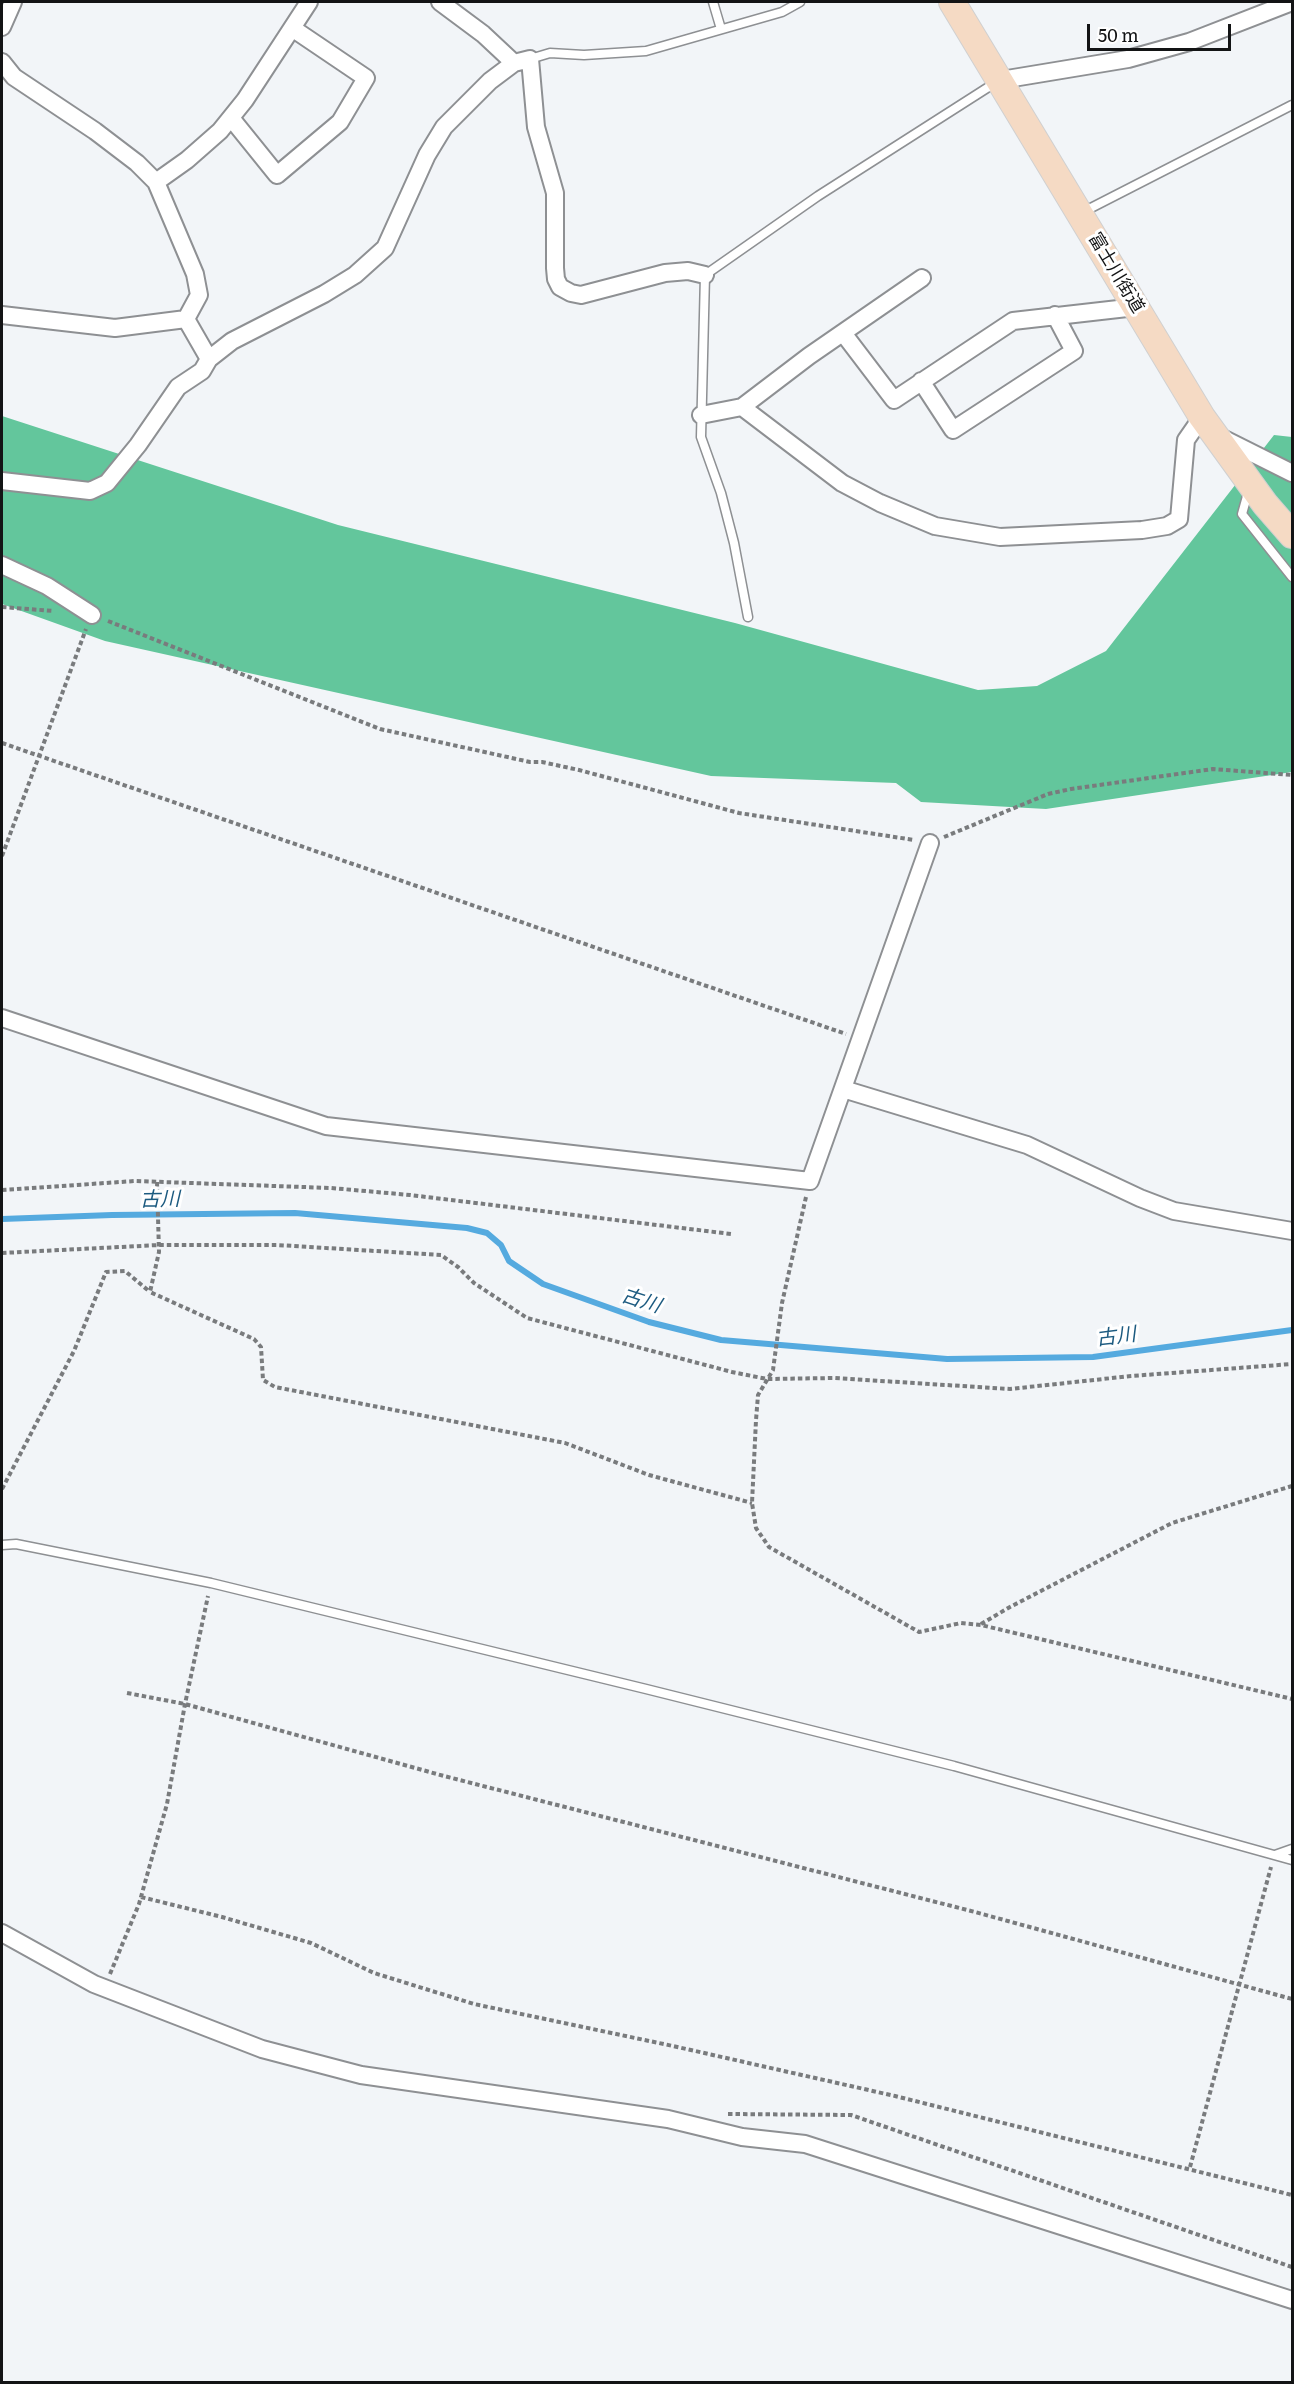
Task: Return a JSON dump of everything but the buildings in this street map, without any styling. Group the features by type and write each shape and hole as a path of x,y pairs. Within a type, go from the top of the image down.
{"main road":[{"name":"富士川街道","path":"952,2 1207,425 1250,486 1293,535"}],"street":[{"path":"2,26 13,2"},
{"path":"156,182 187,160 220,131 245,100 309,2"},
{"path":"440,2 522,61 536,128 555,193 555,268 556,279 560,287 571,294 580,295 665,273 688,271 705,275"},
{"path":"1001,80 1128,59 1189,42 1293,2"},
{"path":"231,118 277,175 340,122 366,78 292,28"},
{"path":"2,481 90,491 107,483 138,445 178,387 202,371 209,359 232,341 324,294 355,275 385,248 427,154 444,127 490,81 522,61"},
{"path":"2,62 14,77 95,131 137,163 156,182 195,274 199,295 186,319"},
{"path":"701,415 742,407 922,278"},
{"path":"843,333 894,400 1012,321 1136,307"},
{"path":"2,315 115,328 186,319"},
{"path":"921,381 953,430 1074,351 1055,315"},
{"path":"186,319 209,359"},
{"path":"742,407 842,483 861,493 935,526 1000,537 1142,530 1167,526 1179,519 1186,440 1207,425 1293,472"},
{"path":"2,470 40,476 69,487"},
{"path":"2,565 47,586 92,615"},
{"path":"2,1018 326,1126 810,1181 930,843"},
{"path":"843,1089 1027,1145 1140,1198 1174,1211 1293,1231"},
{"path":"2,1933 94,1984 262,2049 361,2075 668,2119 742,2138 805,2144 1293,2300"}],"lane":[{"path":"713,2 721,29"},
{"path":"522,61 550,53 584,55 646,51 782,12 800,2"},
{"path":"748,618 734,543 721,493 701,437 705,275 818,196 1001,80"},
{"path":"1080,214 1293,105"},
{"path":"1250,486 1242,514 1293,577"},
{"path":"2,1545 16,1544 211,1583 646,1689 954,1766 1293,1860"},
{"path":"1275,1855 1293,1849"}],"path":[{"path":"2,607 58,612"},
{"path":"2,856 92,615 380,729 530,762 542,762 579,770 739,813 930,843 1048,794 1071,789 1213,770 1293,775"},
{"path":"2,743 861,1039"},
{"path":"2,1189 135,1180 332,1188 410,1195 731,1234"},
{"path":"810,1181 782,1303 773,1370 758,1395 752,1503 756,1528 769,1547 919,1632 961,1623 981,1625 1293,1699"},
{"path":"150,1292 159,1245 158,1182"},
{"path":"2,1253 159,1245 277,1245 441,1255 458,1267 474,1283 527,1318 732,1372 767,1379 834,1378 1010,1389 1131,1376 1293,1364"},
{"path":"2,1489 74,1350 106,1272 125,1271 150,1292 254,1339 261,1347 263,1380 275,1387 565,1443 649,1475 752,1503"},
{"path":"981,1625 1010,1606 1172,1523 1293,1486"},
{"path":"94,1984 110,1974 141,1897 167,1804 185,1704 211,1583"},
{"path":"127,1693 185,1704 444,1776 975,1912 1293,1999"},
{"path":"1190,2167 1275,1855"},
{"path":"141,1897 222,1917 311,1943 374,1973 474,2004 720,2056 1190,2167 1293,2194"},
{"path":"730,2114 851,2115 1293,2267"}],"green space":[{"path":"2,416 338,525 735,623 978,690 1037,686 1106,651 1274,435 1292,437 1292,772 1046,809 921,802 896,783 711,776 105,641 2,604"}],"waterway":[{"name":"古川","path":"2,1219 295,1213 467,1228 487,1233 501,1245 509,1261 543,1284 649,1322 721,1340 947,1359 1093,1357 1292,1330"}]}
